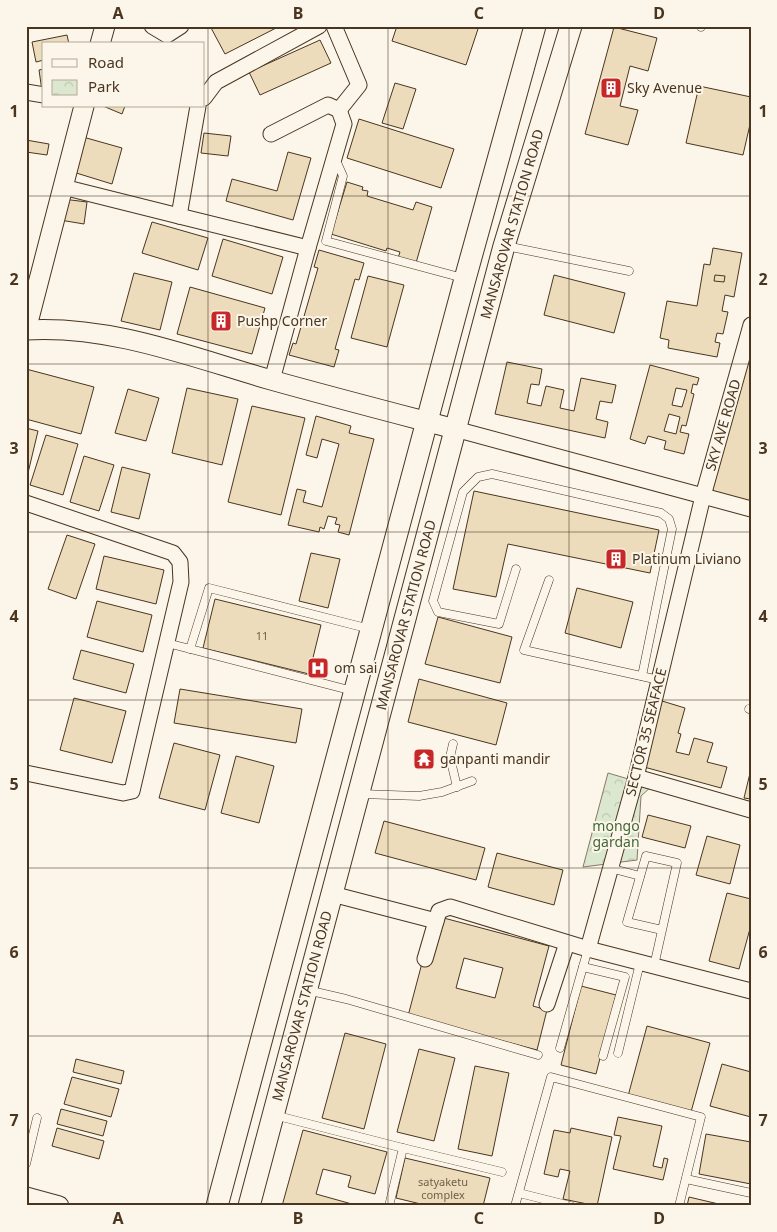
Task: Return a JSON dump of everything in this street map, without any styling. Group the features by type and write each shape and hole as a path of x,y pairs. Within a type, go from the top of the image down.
{"main road":[{"path":"217,1206 426,422 535,26"},
{"name":"MANSAROVAR STATION ROAD","path":"249,1206 504,246 571,26"},
{"path":"310,858 339,866"}],"street":[{"path":"100,42 104,26"},
{"path":"152,26 169,40 181,26"},
{"path":"205,97 216,82 319,26"},
{"path":"334,26 360,85 339,110"},
{"path":"26,92 42,95"},
{"path":"271,134 328,105 339,110 344,124 272,380"},
{"path":"84,108 26,330 56,328 125,337 272,380 751,509"},
{"path":"179,216 198,108"},
{"path":"64,187 308,248"},
{"name":"SKY AVE ROAD","path":"703,496 751,325"},
{"name":"SECTOR 35 SEAFACE","path":"588,949 636,777 703,496"},
{"path":"26,503 173,553 180,562 181,582 132,791 123,793 26,772"},
{"path":"636,777 751,810"},
{"path":"332,894 436,921"},
{"path":"425,959 439,911 450,907 588,949 751,991"},
{"path":"547,1004 567,943"},
{"path":"26,1197 59,1206"}],"lane":[{"path":"334,156 343,176 326,241 465,279"},
{"path":"504,246 629,272"},
{"path":"516,569 499,624 438,612 433,601 463,492 478,477 492,474 661,513 669,519 672,529 642,676"},
{"path":"549,580 524,650 659,680"},
{"path":"190,649 209,588 371,629"},
{"path":"167,643 354,692"},
{"path":"453,744 450,757 457,787"},
{"path":"359,794 419,796 442,792 472,781"},
{"path":"603,1056 625,977 641,963 662,930 677,863 646,856 627,922 662,930"},
{"path":"610,868 640,876"},
{"path":"560,1048 588,949"},
{"path":"618,1054 641,963"},
{"path":"583,967 625,977"},
{"path":"306,990 346,999 538,1056"},
{"path":"515,1206 551,1077 701,1117 679,1206"},
{"path":"273,1115 502,1172"},
{"path":"26,1164 37,1118"},
{"path":"389,1206 403,1148"},
{"path":"686,1179 751,1193"},
{"path":"519,1193 571,1206"}],"green space":[{"name":"mongo gardan","path":"608,773 652,786 641,796 637,860 583,867"}],"building":[{"path":"210,26 280,26 225,54"},
{"path":"397,26 479,26 466,65 392,41"},
{"name":"Sky Avenue","path":"614,27 657,38 648,71 630,66 620,106 638,110 628,145 585,134"},
{"path":"67,35 69,42 42,42 42,60 36,62 32,42"},
{"path":"320,40 331,63 260,95 249,72"},
{"path":"42,69 42,91 39,70"},
{"path":"395,83 416,89 403,129 382,123"},
{"path":"699,86 751,97 751,120 743,155 686,143"},
{"path":"108,108 124,108 122,114"},
{"path":"359,119 454,149 441,188 347,158"},
{"path":"204,133 231,136 228,156 201,153"},
{"path":"83,137 122,148 112,184 73,172"},
{"path":"26,140 49,144 47,155 26,152"},
{"path":"288,152 311,158 293,220 226,201 232,179 277,191"},
{"path":"347,182 363,187 362,190 368,191 367,196 413,210 416,202 432,207 416,263 398,258 400,252 387,248 386,251 331,234"},
{"path":"63,199 87,202 84,224 60,220"},
{"path":"152,222 208,238 198,270 142,253"},
{"path":"223,239 283,257 272,294 212,276"},
{"path":"713,248 742,253 734,297 725,295 722,311 728,312 723,334 717,333 715,342 720,343 717,357 668,348 669,340 660,338 667,301 697,306 704,264 710,265"},
{"path":"319,250 364,263 359,280 355,279 335,349 339,350 334,367 289,355 293,343 296,344 318,268 314,267"},
{"path":"134,273 172,282 160,330 121,321"},
{"path":"554,275 625,293 614,333 544,315"},
{"path":"715,275 725,276 724,282 714,281"},
{"path":"368,276 404,285 387,347 351,338"},
{"name":"Pushp Corner","path":"190,287 265,308 252,354 177,334"},
{"path":"751,325 751,509 707,498"},
{"path":"507,362 542,369 539,385 531,384 527,403 541,406 546,386 564,390 560,408 574,411 581,378 616,385 612,403 600,401 596,419 608,422 605,438 495,414"},
{"path":"650,365 699,378 697,385 693,384 691,393 694,394 686,426 682,425 680,432 689,434 684,454 664,449 666,441 648,436 645,444 630,439","holes":["676,388 687,390 682,407 672,405","669,414 680,417 676,434 664,431"]},
{"path":"26,369 94,387 81,434 26,419"},
{"path":"187,388 238,399 222,465 172,453"},
{"path":"128,389 159,398 146,441 115,433"},
{"path":"252,406 305,418 281,515 228,502"},
{"path":"316,416 351,426 349,433 374,439 349,535 338,532 340,525 335,524 337,518 328,516 324,529 320,527 319,532 288,525 297,489 306,491 303,502 322,507 339,444 322,439 317,458 306,455"},
{"path":"26,428 38,431 28,473 26,472"},
{"path":"46,435 78,444 63,495 30,485"},
{"path":"84,456 114,465 99,511 70,502"},
{"path":"122,467 150,474 139,519 111,512"},
{"name":"Platinum Liviano","path":"474,491 659,530 650,573 508,544 496,597 453,589"},
{"path":"67,535 95,544 76,599 48,589"},
{"path":"311,553 340,559 328,608 299,601"},
{"path":"104,556 164,570 156,604 96,589"},
{"path":"577,588 633,602 621,648 565,633"},
{"path":"215,599 321,625 309,674 203,648"},
{"path":"97,601 152,615 143,652 87,637"},
{"path":"438,617 512,637 500,683 425,664"},
{"path":"81,650 134,664 126,693 73,679"},
{"path":"419,679 507,703 496,745 408,722"},
{"path":"180,689 302,709 296,743 174,723"},
{"path":"74,698 126,711 112,763 60,750"},
{"path":"662,701 685,708 678,733 681,734 676,752 689,755 694,738 713,743 707,762 727,767 721,788 644,767"},
{"path":"174,743 220,755 205,810 159,798"},
{"path":"236,756 274,766 259,823 221,813"},
{"path":"751,769 751,799 744,798"},
{"path":"648,815 691,826 685,848 642,837"},
{"path":"384,821 485,848 476,880 375,853"},
{"path":"707,836 740,845 730,884 696,875"},
{"path":"497,853 563,870 554,905 488,887"},
{"path":"727,893 751,899 751,925 739,969 709,961"},
{"path":"440,917 549,946 533,1006 547,1010 537,1050 408,1016 422,963","holes":["464,958 503,968 495,998 456,988"]},
{"path":"581,986 616,995 596,1074 561,1065"},
{"path":"647,1026 710,1043 691,1112 628,1096"},
{"path":"345,1033 386,1044 364,1129 322,1118"},
{"path":"419,1049 455,1058 434,1141 397,1132"},
{"path":"76,1059 124,1071 121,1084 73,1072"},
{"path":"722,1064 751,1072 751,1117 710,1106"},
{"path":"475,1066 509,1073 492,1156 458,1149"},
{"path":"72,1077 119,1089 111,1117 64,1104"},
{"path":"61,1109 107,1121 103,1136 57,1124"},
{"path":"618,1117 662,1126 653,1166 662,1168 664,1158 668,1159 663,1180 613,1169 621,1136 614,1135"},
{"path":"57,1128 104,1141 99,1159 52,1146"},
{"path":"571,1128 612,1137 597,1206 563,1199 570,1171 560,1169 558,1177 544,1174 554,1130 570,1133"},
{"path":"303,1130 387,1152 375,1194 348,1187 351,1176 323,1169 316,1194 359,1206 282,1206"},
{"path":"706,1134 751,1142 751,1184 699,1174"},
{"name":"satyaketu complex","path":"405,1158 490,1178 483,1206 429,1206 396,1198"},
{"path":"689,1197 727,1206 687,1206"}],"place":[{"name":"Sky Avenue","path":"611,88"},
{"name":"Pushp Corner","path":"221,321"},
{"name":"Platinum Liviano","path":"616,559"},
{"name":"om sai","path":"318,668"},
{"name":"ganpanti mandir","path":"424,759"}]}
